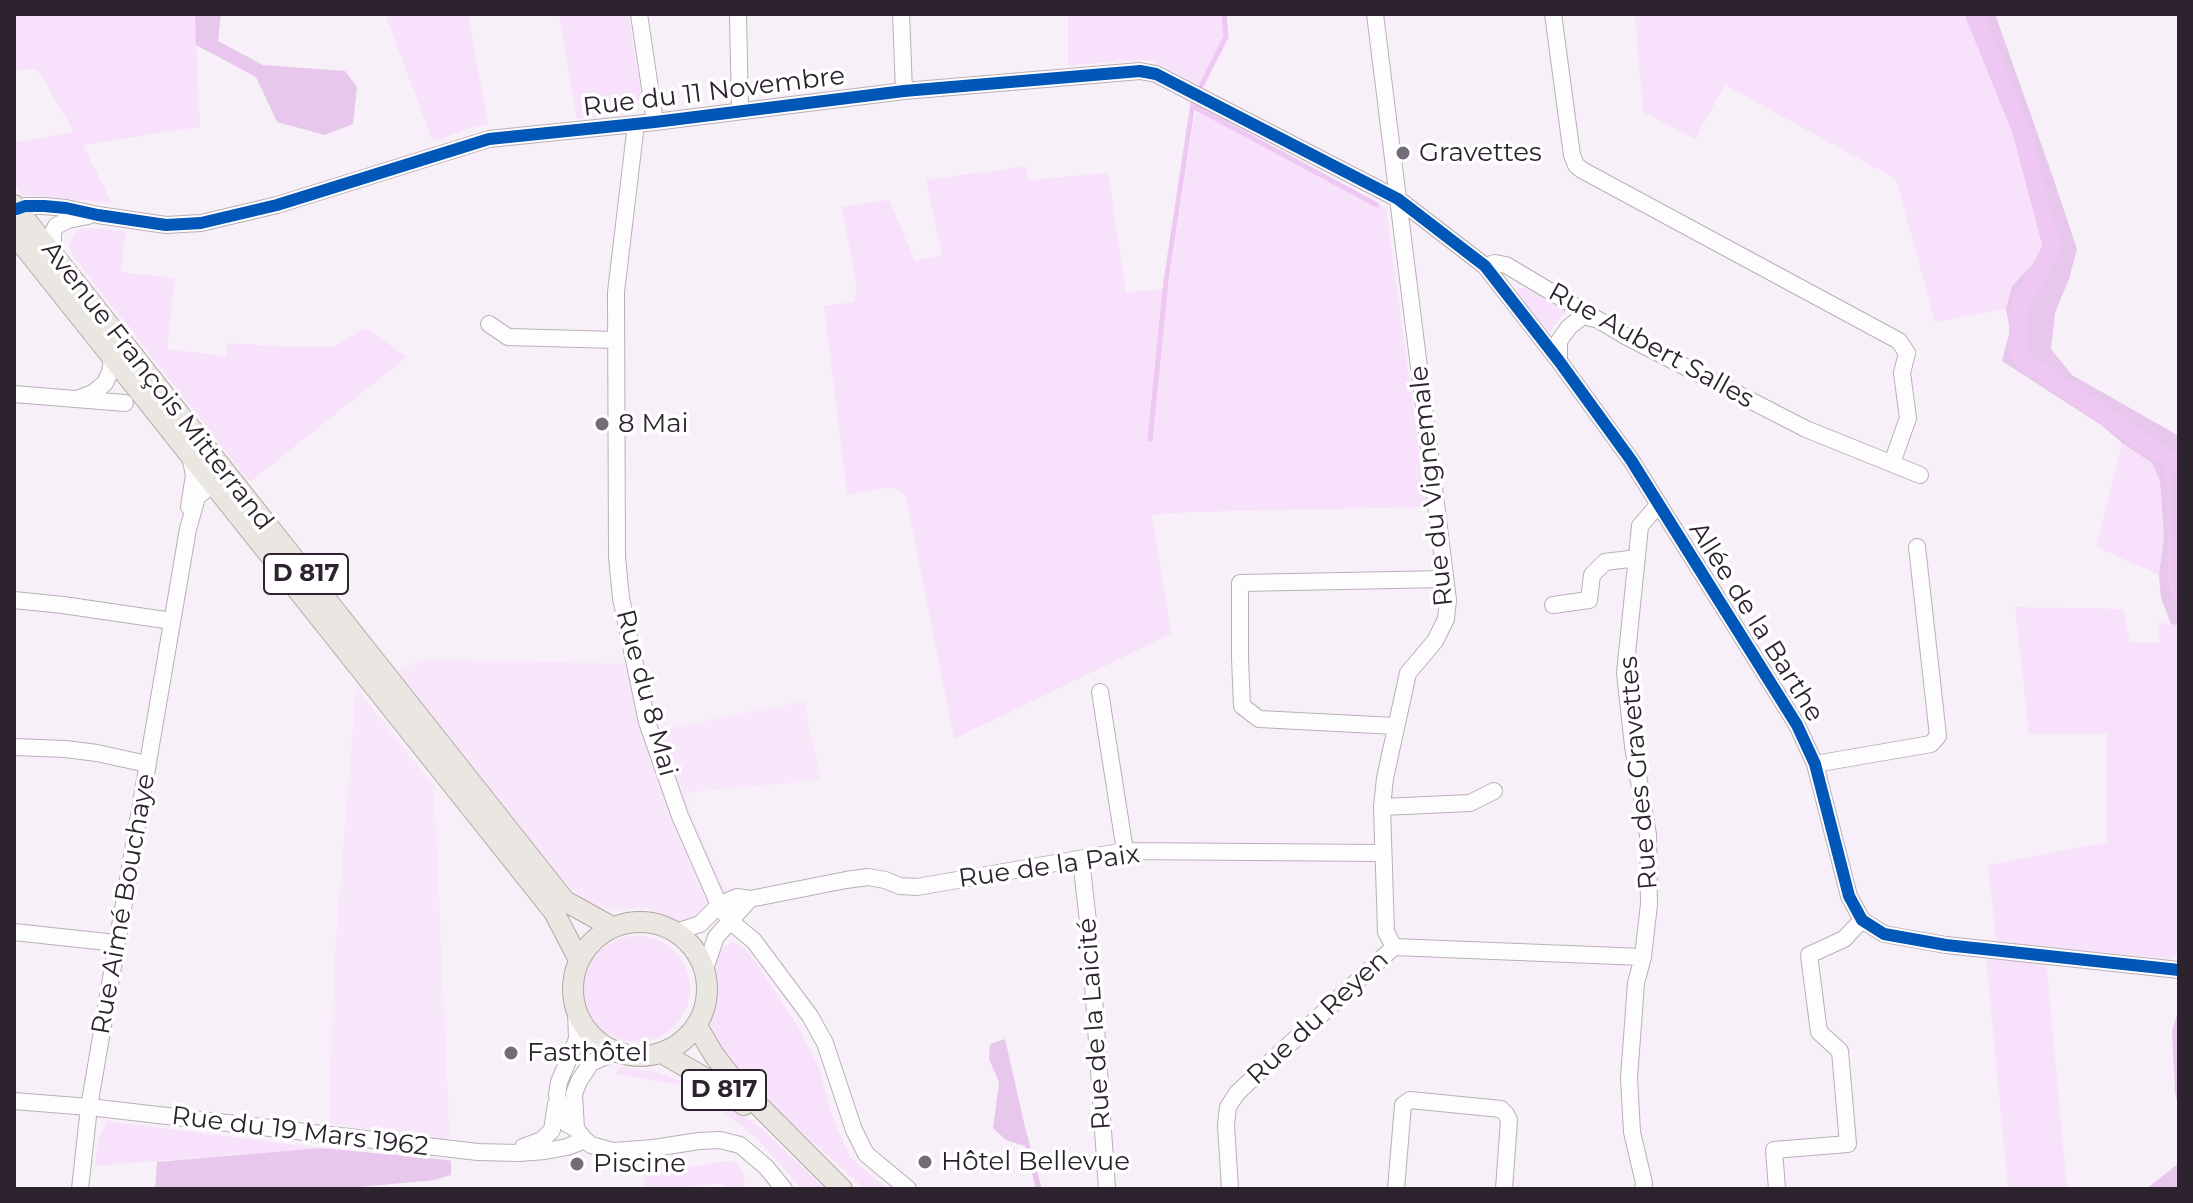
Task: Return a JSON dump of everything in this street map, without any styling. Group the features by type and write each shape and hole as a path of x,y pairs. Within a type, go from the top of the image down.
{"main road":[{"name":"Avenue François Mitterrand","path":"16,207 565,901 612,927"},
{"name":"Avenue François Mitterrand","path":"14,234 554,912 579,960"},
{"path":"633,922 656,923 676,932 689,942 705,969 708,989 705,1008 697,1026 682,1042 662,1053 646,1056 615,1052 598,1042 585,1028 576,1011 573,985 579,960 587,946 612,927 633,922"},
{"name":"D 817","path":"697,1026 735,1082 842,1189"},
{"name":"D 817","path":"662,1053 710,1081 783,1132"}],"street":[{"path":"639,14 655,122"},
{"path":"738,14 740,110"},
{"path":"901,14 904,91"},
{"name":"Rue du Vignemale","path":"1375,14 1448,600 1446,619 1435,641 1408,673 1385,778 1382,853 1386,932 1394,947"},
{"path":"1553,14 1572,155 1576,165 1899,341 1907,353 1902,373 1908,418 1892,463"},
{"name":"Rue du 11 Novembre","path":"16,207 66,208 166,225 201,223 277,205 489,139 904,91 1140,71 1168,80 1398,199"},
{"name":"Rue du 8 Mai","path":"636,124 616,292 617,557 621,598 647,722 680,816 719,905 730,921 754,941 810,1016 825,1043 854,1130 866,1154 908,1189"},
{"name":"Rue Aubert Salles","path":"1398,199 1485,266 1495,263 1506,265 1627,337 1806,429 1920,475"},
{"path":"53,254 56,226 68,220 98,215"},
{"name":"Allée de la Barthe","path":"1485,266 1631,460 1797,725 1815,764 1849,896 1862,920"},
{"path":"1559,361 1559,341 1569,327 1583,316 1597,319"},
{"path":"489,324 508,337 616,340"},
{"path":"76,399 93,393 105,383 112,359"},
{"path":"14,394 125,403"},
{"path":"188,529 194,475 190,456"},
{"name":"Rue Aimé Bouchaye","path":"80,1189 89,1107 188,529 197,497 213,484"},
{"name":"Rue des Gravettes","path":"1643,1189 1632,1132 1629,1078 1636,983 1643,957 1649,904 1648,835 1625,673 1640,526 1658,505"},
{"path":"1815,764 1931,744 1938,736 1917,547"},
{"path":"1553,605 1589,600 1592,575 1605,562 1637,558"},
{"path":"1395,726 1259,719 1242,706 1240,583 1445,579"},
{"path":"14,600 172,621"},
{"path":"1100,692 1125,851"},
{"path":"14,747 97,753 147,764"},
{"path":"1382,807 1470,803 1494,791"},
{"name":"Rue de la Paix","path":"719,905 737,897 750,899 868,877 900,886 917,887 1125,851 1382,853"},
{"name":"Rue de la Laicité","path":"1081,859 1090,939 1107,1189"},
{"path":"705,969 716,937 750,899"},
{"path":"676,932 700,924 719,905"},
{"path":"1777,1189 1774,1150 1848,1144 1840,1051 1819,1032 1809,955 1844,939 1862,920 1884,934 1946,945 2179,970"},
{"path":"14,932 116,943"},
{"name":"Rue du Reyen","path":"1230,1189 1226,1125 1232,1100 1394,947 1643,957"},
{"path":"478,1152 522,1147 542,1140 552,1130 562,1074 577,1039 576,1011"},
{"path":"580,1134 574,1094 579,1081 591,1063 615,1052"},
{"path":"558,1093 567,1124 591,1145 613,1151 720,1140 740,1145 766,1167 784,1189"},
{"path":"1396,1189 1403,1105 1410,1100 1501,1109 1509,1120 1504,1189"},
{"name":"Rue du 19 Mars 1962","path":"14,1101 478,1152 545,1151 567,1147 580,1134"}],"shaded area":[{"path":"14,14 195,14 200,127 83,145 112,203 22,195 14,183 14,142 74,132 37,69 14,71"},
{"path":"195,14 221,14 218,41 263,65 345,71 357,87 353,124 325,135 277,122 256,77 196,45"},
{"path":"385,14 468,14 488,124 433,142"},
{"path":"559,14 628,14 642,99 622,115 577,119"},
{"path":"1068,14 1223,14 1226,37 1201,86 1150,60 1068,65"},
{"path":"1655,14 1966,14 2001,90 2029,173 2046,244 2033,264 2012,286 2006,309 1935,322 1896,179 1725,85 1695,139 1643,112 1635,17"},
{"path":"1966,14 1995,14 2077,249 2055,313 2051,349 2072,375 2179,436 2179,459 2166,450 2161,459 2179,472 2179,626 2171,624 2161,598 2159,575 2164,537 2160,481 2152,463 2101,425 2002,361 2010,330 2006,309 2012,286 2033,264 2046,244 2029,173 2001,90"},
{"path":"1198,105 1386,208 1427,507 1152,515 1171,634 954,739 906,497 893,487 847,495 824,306 854,302 857,290 842,207 889,200 915,261 942,255 926,180 1026,166 1028,180 1108,173 1126,292 1168,289"},
{"path":"78,229 126,231 121,272 175,278 167,349 226,356 227,343 334,347 365,328 407,357 250,482 72,255 69,247"},
{"path":"1529,288 1569,311 1559,318 1550,333 1518,295 1517,289"},
{"path":"2122,443 2152,463 2160,481 2164,537 2159,575 2096,547"},
{"path":"2015,607 2123,609 2130,642 2160,643 2158,622 2179,626 2179,950 2171,959 2045,947 2067,1189 2008,1189 1986,959 1998,958 1988,865 2107,842 2107,734 2029,734"},
{"path":"425,659 642,664 660,730 804,701 821,780 683,793 732,900 701,917 678,922 646,907 618,911 590,903 567,885 397,671"},
{"path":"356,687 434,786 450,1140 329,1124 334,963"},
{"path":"637,936 657,940 675,951 686,969 690,989 686,1009 675,1027 657,1038 637,1042 617,1038 599,1027 588,1009 584,989 588,969 599,951 617,940"},
{"path":"733,941 753,958 797,1025 819,1067 831,1114 850,1157 887,1189 865,1189 775,1108 717,1050 709,1022 717,957"},
{"path":"2179,1008 2179,1109 2175,1092 2172,1031"},
{"path":"1005,1039 1042,1189 1036,1189 1025,1146 1006,1140 993,1128 999,1082 989,1059 990,1044"},
{"path":"619,1067 656,1072 704,1089 762,1129 826,1189 802,1189 757,1138 721,1110 680,1085 616,1074"},
{"path":"107,1121 321,1148 95,1166 98,1140"},
{"path":"321,1148 448,1160 451,1161 451,1175 435,1180 338,1189 155,1189 157,1162"},
{"path":"726,1161 737,1163 744,1176 745,1189 727,1189 720,1183 673,1189 645,1188 644,1176"},
{"path":"2179,1163 2179,1188 2146,1189"}],"waterway":[{"path":"1201,86 1226,37 1224,14"},
{"path":"1974,14 2021,130 2052,247 2022,299 2018,319 2018,353 2033,367 2179,466"},
{"path":"1150,439 1166,281 1193,103"},
{"path":"1193,106 1377,205"},
{"path":"2168,459 2171,590 2179,604"}],"cycle path":[{"path":"17,209 44,206 166,225 201,223 277,205 489,139 904,91 1140,71 1156,74 1398,199 1485,266 1631,460 1797,725 1815,764 1849,896 1862,920 1884,934 1946,945 2179,970"}],"place":[{"name":"Gravettes","path":"1403,153"},
{"name":"8 Mai","path":"602,424"},
{"name":"Fasthôtel","path":"511,1053"},
{"name":"Hôtel Bellevue","path":"925,1162"},
{"name":"Piscine","path":"577,1164"}]}
